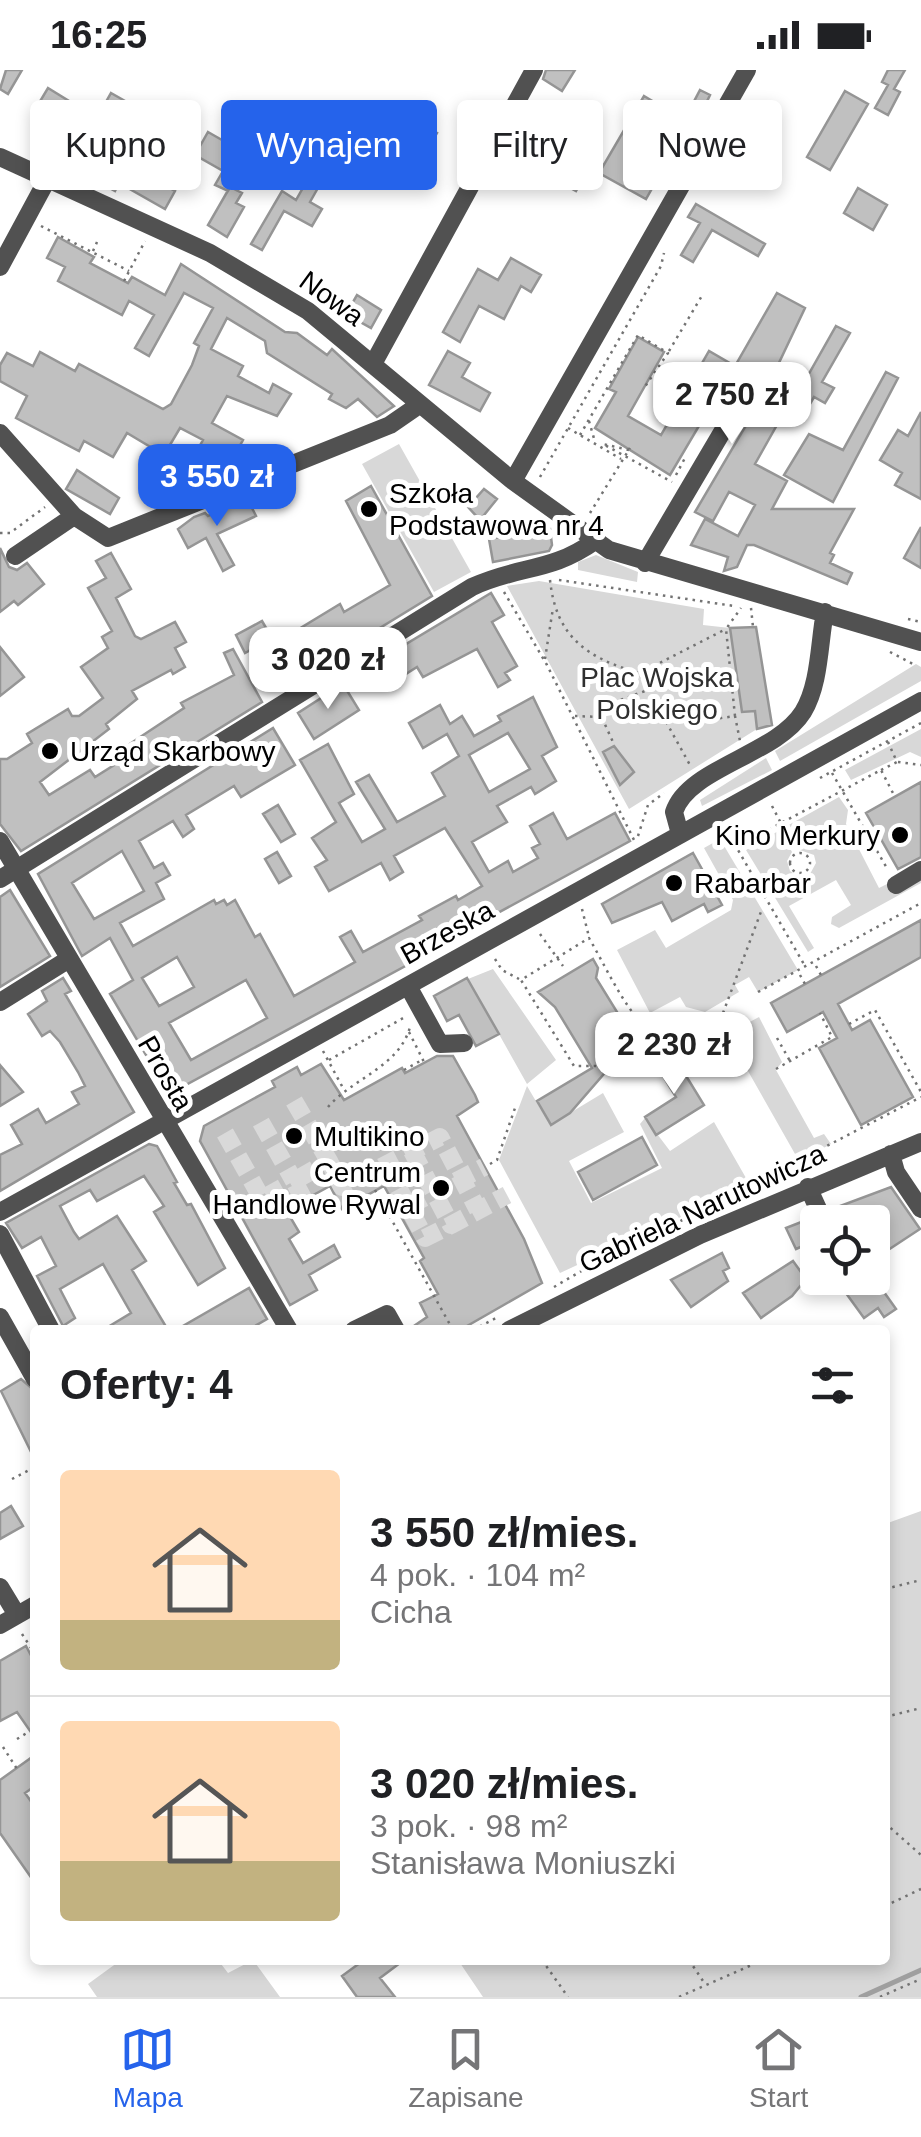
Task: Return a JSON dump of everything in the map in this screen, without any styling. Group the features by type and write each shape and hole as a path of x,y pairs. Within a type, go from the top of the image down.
{"street":[{"path":"373,364 534,70"},
{"path":"514,480 747,70"},
{"name":"Nowa","path":"0,156 30,170"},
{"path":"0,267 42,190"},
{"name":"Nowa","path":"74,190 226,261 308,311 419,405 595,540"},
{"path":"0,433 74,516 108,538 400,420 419,405"},
{"path":"645,564 731,417"},
{"path":"16,556 74,516"},
{"path":"0,880 472,587 496,576 571,559 595,540 645,564 917,639"},
{"path":"680,834 674,812 685,793 778,737 802,714 812,691 825,612"},
{"name":"Brzeska","path":"0,1212 921,701"},
{"name":"Prosta","path":"0,841 286,1325"},
{"path":"896,884 921,870"},
{"path":"0,1002 69,959"},
{"path":"408,986 440,1044 464,1043"},
{"name":"Gabriela Narutowicza","path":"519,1325 808,1187 921,1142"},
{"path":"891,1154 896,1172 921,1209"},
{"path":"808,1187 816,1205"},
{"path":"0,1234 48,1325"},
{"path":"364,1325 387,1314 393,1325"},
{"path":"0,1317 30,1370"},
{"path":"0,1587 19,1624"},
{"path":"0,1625 19,1624 30,1611"}],"path":[{"path":"26,219 130,271"},
{"path":"124,281 146,239"},
{"path":"537,483 662,266 666,241"},
{"path":"92,252 97,242"},
{"path":"644,388 703,294"},
{"path":"580,435 638,335 668,352"},
{"path":"590,390 602,397"},
{"path":"588,420 595,444"},
{"path":"568,428 671,482 686,456"},
{"path":"587,518 630,449 602,444 623,458"},
{"path":"0,532 10,533 58,498"},
{"path":"541,578 750,608 754,627"},
{"path":"544,660 553,624 550,579"},
{"path":"500,584 544,660 636,843"},
{"path":"552,603 560,625 589,656 639,673 693,771"},
{"path":"639,673 726,628 742,607"},
{"path":"726,628 740,744"},
{"path":"573,716 601,717 620,700 648,690"},
{"path":"660,712 701,721 736,716"},
{"path":"601,717 613,742"},
{"path":"818,779 921,722"},
{"path":"887,741 898,762"},
{"path":"736,847 898,762 921,766"},
{"path":"880,770 894,796"},
{"path":"832,772 896,884"},
{"path":"758,812 781,799"},
{"path":"772,804 796,854"},
{"path":"718,834 732,827"},
{"path":"726,830 806,966"},
{"path":"758,992 921,903"},
{"path":"724,1013 762,908"},
{"path":"568,917 582,909 589,938 643,1030 673,1052 698,1058"},
{"path":"539,932 563,966"},
{"path":"520,980 589,938"},
{"path":"494,956 502,970 520,980 574,1066 622,1066 643,1030"},
{"path":"816,966 821,975"},
{"path":"800,975 806,984"},
{"path":"794,1163 921,1094 875,1010 849,1024"},
{"path":"328,1060 412,1012 404,1045 376,1072 344,1089 328,1107"},
{"path":"776,1070 832,1037 820,1014"},
{"path":"404,1070 424,1061 409,1031"},
{"path":"777,1038 790,1062"},
{"path":"322,1050 344,1089"},
{"path":"490,1164 497,1160 516,1108"},
{"path":"376,1190 450,1325"},
{"path":"12,1479 30,1469"},
{"path":"890,1588 921,1580"},
{"path":"19,1624 30,1645"},
{"path":"890,1716 921,1708"},
{"path":"17,1739 30,1731"},
{"path":"3,1747 17,1768"},
{"path":"890,1827 921,1854"},
{"path":"890,1904 921,1890"},
{"path":"546,1965 568,1997"},
{"path":"692,1965 706,1985"},
{"path":"678,1997 752,1965"},
{"path":"880,1997 921,1979"}],"green space":[{"path":"399,444 471,572 434,592 362,464"},
{"path":"596,555 638,572 637,582 578,570 578,562"},
{"name":"Plac Wojska Polskiego","path":"539,581 704,609 703,625 730,628 738,686 754,700 757,729 629,809 507,586"},
{"path":"916,664 921,667 921,681 780,761 775,751"},
{"path":"921,729 921,757 910,752 851,780 845,770"},
{"path":"766,758 772,770 702,806 700,800"},
{"path":"839,797 848,810 846,824 879,888 899,878 921,876 921,883 839,928 831,924 832,917 851,905 836,880 789,906 814,948 808,952 746,850 780,830 792,852 787,861 790,871 799,877 810,874 816,863 814,855 797,849 785,827"},
{"path":"720,839 798,970 758,992 749,977 735,985 739,992 705,1012 686,1007 680,997 650,1013 617,950 655,930 666,948 731,910 733,900 704,848"},
{"path":"493,969 556,1060 527,1084 468,979"},
{"path":"759,1017 782,1062 776,1070 814,1138 824,1134 831,1144 799,1161 727,1034"},
{"path":"527,1086 550,1125 603,1093 624,1132 569,1161 591,1203 662,1168 640,1124 645,1118 670,1151 714,1122 750,1185 560,1273 499,1160"},
{"path":"921,1511 921,1997 483,1997 461,1965 890,1965 890,1522"},
{"path":"114,1965 222,1965 228,1973 243,1965 257,1965 280,1997 97,1997 88,1984"}],"building":[{"path":"6,70 22,70 8,94 0,89"},
{"path":"546,70 575,70 562,91 543,79"},
{"path":"888,70 905,70 894,89 900,92 888,115 875,108 888,85 882,82"},
{"path":"48,88 67,100 41,100"},
{"path":"700,90 710,95 708,100 695,100"},
{"path":"845,91 868,104 830,170 807,157"},
{"path":"208,132 221,139 221,170 201,158 201,144"},
{"path":"623,132 623,186 603,175 603,166"},
{"path":"858,188 887,205 873,230 844,213"},
{"path":"131,190 175,191 165,209"},
{"path":"228,190 242,193 236,203 244,207 227,237 208,225"},
{"path":"302,190 317,190 310,202 322,209 312,226 284,211 262,250 251,244 282,191 296,200"},
{"path":"630,190 651,190 646,199"},
{"path":"696,204 765,244 758,256 712,230 693,262 681,255 700,223 688,217"},
{"path":"58,237 94,257 90,263 128,283 132,277 165,295 181,264 285,332 297,333 327,355 332,349 394,406 377,417 358,399 346,408 329,399 332,394 267,353 265,341 227,318 211,349 243,366 238,376 269,393 273,384 291,394 277,416 227,396 212,423 243,440 234,456 215,446 195,483 170,469 178,454 191,461 203,440 180,428 164,455 127,433 113,457 84,441 79,451 16,418 27,396 0,381 0,365 7,353 33,366 40,352 75,371 79,364 163,409 171,404 192,365 199,346 194,343 213,308 184,293 149,356 135,348 154,315 129,301 122,315 58,281 65,267 47,258"},
{"path":"511,258 541,275 531,292 521,286 504,319 479,306 460,342 443,332 478,269 498,280"},
{"path":"777,293 805,308 767,388 791,400 755,464 787,481 772,509 854,509 830,553 834,555 830,563 852,573 847,584 754,545 747,545 737,567 724,571 728,557 691,545 705,519 738,536 755,505 729,492 713,521 695,512 761,400 726,380 670,475 595,428 616,392 609,389 638,337 664,352 628,416 661,435 709,351 735,366"},
{"path":"357,295 381,310 371,328 346,314"},
{"path":"836,326 850,333 822,382 834,388 825,403 814,397 807,409 793,402"},
{"path":"448,351 470,363 462,377 490,393 480,411 429,385"},
{"path":"886,372 898,378 833,502 784,475 809,434 843,450"},
{"path":"921,412 921,499 895,485 902,473 880,460 898,430 908,436"},
{"path":"77,470 119,498 110,514 66,489"},
{"path":"371,486 432,596 293,681 271,646 340,604 344,612 390,585 346,501"},
{"path":"484,489 497,499 480,520 468,507"},
{"path":"247,498 256,516 217,534 234,565 223,571 206,538 188,548 178,529 194,517 205,513 208,516"},
{"path":"921,527 921,568 904,558"},
{"path":"550,529 549,551 493,562 489,539"},
{"path":"0,548 9,567 17,570 27,563 44,584 18,605 14,601 0,612"},
{"path":"111,553 131,589 116,598 135,636 141,639 175,622 186,642 175,648 185,667 173,674 171,670 132,691 137,699 106,724 109,729 40,782 49,795 90,770 95,777 127,757 122,749 184,708 181,703 234,675 224,653 233,649 262,702 21,851 0,824 0,759 7,759 32,743 27,734 68,709 72,716 79,716 103,698 81,667 108,648 102,637 112,631 88,588 106,578 96,561"},
{"path":"491,593 504,615 492,622 517,666 505,673 510,680 498,687 477,649 423,677 417,667 387,686 373,664"},
{"path":"262,621 272,638 245,653 236,635"},
{"path":"756,627 772,725 757,729 755,711 742,712 730,628"},
{"path":"0,647 24,677 0,696"},
{"path":"343,684 359,710 314,739 298,713"},
{"path":"533,697 557,747 542,756 556,781 535,794 531,787 497,806 507,822 472,842 489,872 508,861 513,872 538,858 532,848 540,844 530,826 553,813 567,839 615,813 630,841 448,940 441,927 400,949 409,964 169,1094 110,994 133,980 110,938 82,956 38,874 273,728 295,765 241,797 234,786 186,815 194,829 183,837 173,821 139,841 154,868 163,863 170,875 156,883 164,899 120,923 133,946 214,900 216,904 224,900 227,905 235,900 255,937 260,934 294,996 355,962 340,937 351,931 363,952 422,920 419,916 482,886 445,828 394,856 403,872 390,880 381,863 329,891 315,867 327,860 312,838 336,822 300,760 328,744 354,794 339,803 362,842 385,829 356,782 369,775 397,822 445,796 432,773 459,756 447,734 423,748 409,723 440,705 450,724 462,716 474,736 501,721 498,716","holes":["508,733 530,769 489,792 469,755","122,851 144,891 94,919 72,883","177,957 194,987 159,1006 142,978","246,980 267,1018 191,1060 169,1023"]},
{"path":"614,746 634,772 620,785 603,752"},
{"name":"Kino Merkury","path":"921,782 921,857 898,869 866,813"},
{"path":"278,805 295,834 281,842 263,814"},
{"path":"277,852 291,876 279,883 265,859"},
{"path":"693,853 722,905 708,912 704,904 672,921 662,902 612,923 602,904"},
{"path":"10,890 50,956 0,987 0,897"},
{"path":"921,920 921,957 838,1004 852,1030 870,1020 913,1097 861,1125 819,1048 837,1038 823,1012 787,1032 771,1003"},
{"path":"593,959 598,968 596,978 630,1033 621,1038 622,1053 570,1113 551,1125 537,1101 592,1068 555,1007 538,992"},
{"path":"63,978 71,991 65,994 134,1112 0,1191 0,1155 22,1144 11,1125 38,1109 46,1123 79,1104 72,1092 85,1086 60,1042 50,1031 42,1036 28,1014 47,1001 42,991"},
{"path":"467,978 499,1034 476,1046 459,1015 447,1021 434,996"},
{"path":"687,1014 700,1036 673,1051 660,1030"},
{"path":"672,1053 704,1105 656,1135 645,1117 676,1097 655,1063"},
{"name":"Centrum Handlowe Rywal","path":"437,1056 453,1056 478,1102 457,1116 524,1239 542,1283 469,1325 415,1325 427,1317 420,1303 438,1294 420,1261 424,1258 384,1186 342,1209 330,1186 286,1210 299,1232 289,1239 303,1263 334,1245 340,1257 309,1275 317,1290 290,1305 200,1141 204,1126 275,1087 272,1081 297,1067 301,1075 321,1064 344,1100 402,1068 405,1073"},
{"path":"0,1065 23,1092 0,1106"},
{"path":"642,1137 657,1165 593,1200 578,1172"},
{"path":"149,1144 157,1146 177,1182 174,1183 187,1205 191,1204 225,1268 198,1285 154,1212 164,1206 144,1176 97,1201 90,1190 60,1206 74,1232 79,1239 117,1216 146,1261 132,1270 165,1325 111,1325 131,1313 103,1264 60,1289 75,1318 62,1325 37,1276 56,1266 41,1237 22,1248 6,1223"},
{"path":"891,1187 920,1229 890,1249 890,1205 843,1205"},
{"path":"800,1223 800,1247 796,1249 786,1228"},
{"path":"722,1253 729,1268 723,1271 728,1281 691,1307 671,1280"},
{"path":"793,1261 800,1271 800,1286 792,1296 761,1318 743,1293"},
{"path":"249,1288 267,1319 257,1325 185,1325"},
{"path":"847,1295 886,1295 896,1309 884,1317 878,1308 864,1318"},
{"path":"21,1379 30,1387 30,1450 1,1391"},
{"path":"11,1506 23,1526 0,1539 0,1513"},
{"path":"26,1646 30,1654 30,1731 17,1712 0,1721 0,1661"},
{"path":"30,1759 30,1790 25,1793 30,1800 30,1876 0,1833 0,1780"},
{"path":"357,1965 397,1965 380,1978 395,1997 357,1997 342,1976"}],"waterway":[{"path":"861,1997 921,1970"}],"tunnel":[{"path":"294,1101 329,1161"},
{"path":"225,1133 262,1199 294,1181 258,1117"},
{"path":"304,1200 294,1181 329,1161 342,1187 440,1137 478,1210"},
{"path":"412,1151 451,1225 507,1195"},
{"path":"386,1165 425,1238 451,1225"},
{"path":"408,1206 484,1167"},
{"path":"262,1199 274,1219"}],"place":[{"name":"Szkoła Podstawowa nr 4","path":"369,509"},
{"name":"Urząd Skarbowy","path":"50,751"},
{"name":"Kino Merkury","path":"900,835"},
{"name":"Rabarbar","path":"674,883"},
{"name":"Multikino","path":"294,1136"},
{"name":"Centrum Handlowe Rywal","path":"441,1188"}]}
